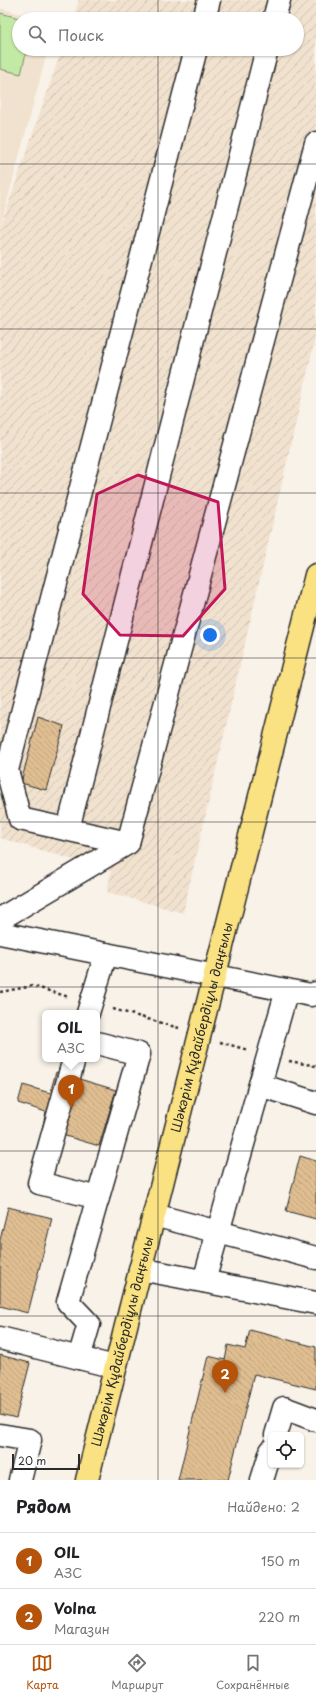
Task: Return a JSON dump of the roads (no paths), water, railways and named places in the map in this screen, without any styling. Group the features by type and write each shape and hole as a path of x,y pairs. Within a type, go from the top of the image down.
{"main road":[{"name":"Шәкәрім Құдайбердіұлы даңғылы","path":"86,1480 316,575"}],"street":[{"path":"205,12 208,0"},
{"path":"276,12 279,0"},
{"path":"128,843 20,819 8,770 194,56"},
{"path":"68,829 264,56"},
{"path":"0,919 128,843 316,143"},
{"path":"0,932 311,995 316,993"},
{"path":"89,1008 106,954"},
{"path":"204,1282 287,990"},
{"path":"79,1358 89,1324 68,1302 139,1054 100,1044"},
{"path":"73,1062 39,1183 98,1198"},
{"path":"260,1085 316,1103"},
{"path":"154,1215 316,1258"},
{"path":"140,1269 316,1303"},
{"path":"0,1338 115,1367"},
{"path":"277,1432 284,1408 316,1420"},
{"path":"0,1435 30,1440 20,1480"},
{"path":"262,1480 268,1461"}],"place":[{"name":"OIL","path":"71,1108"},
{"name":"Volna","path":"225,1393"}]}
